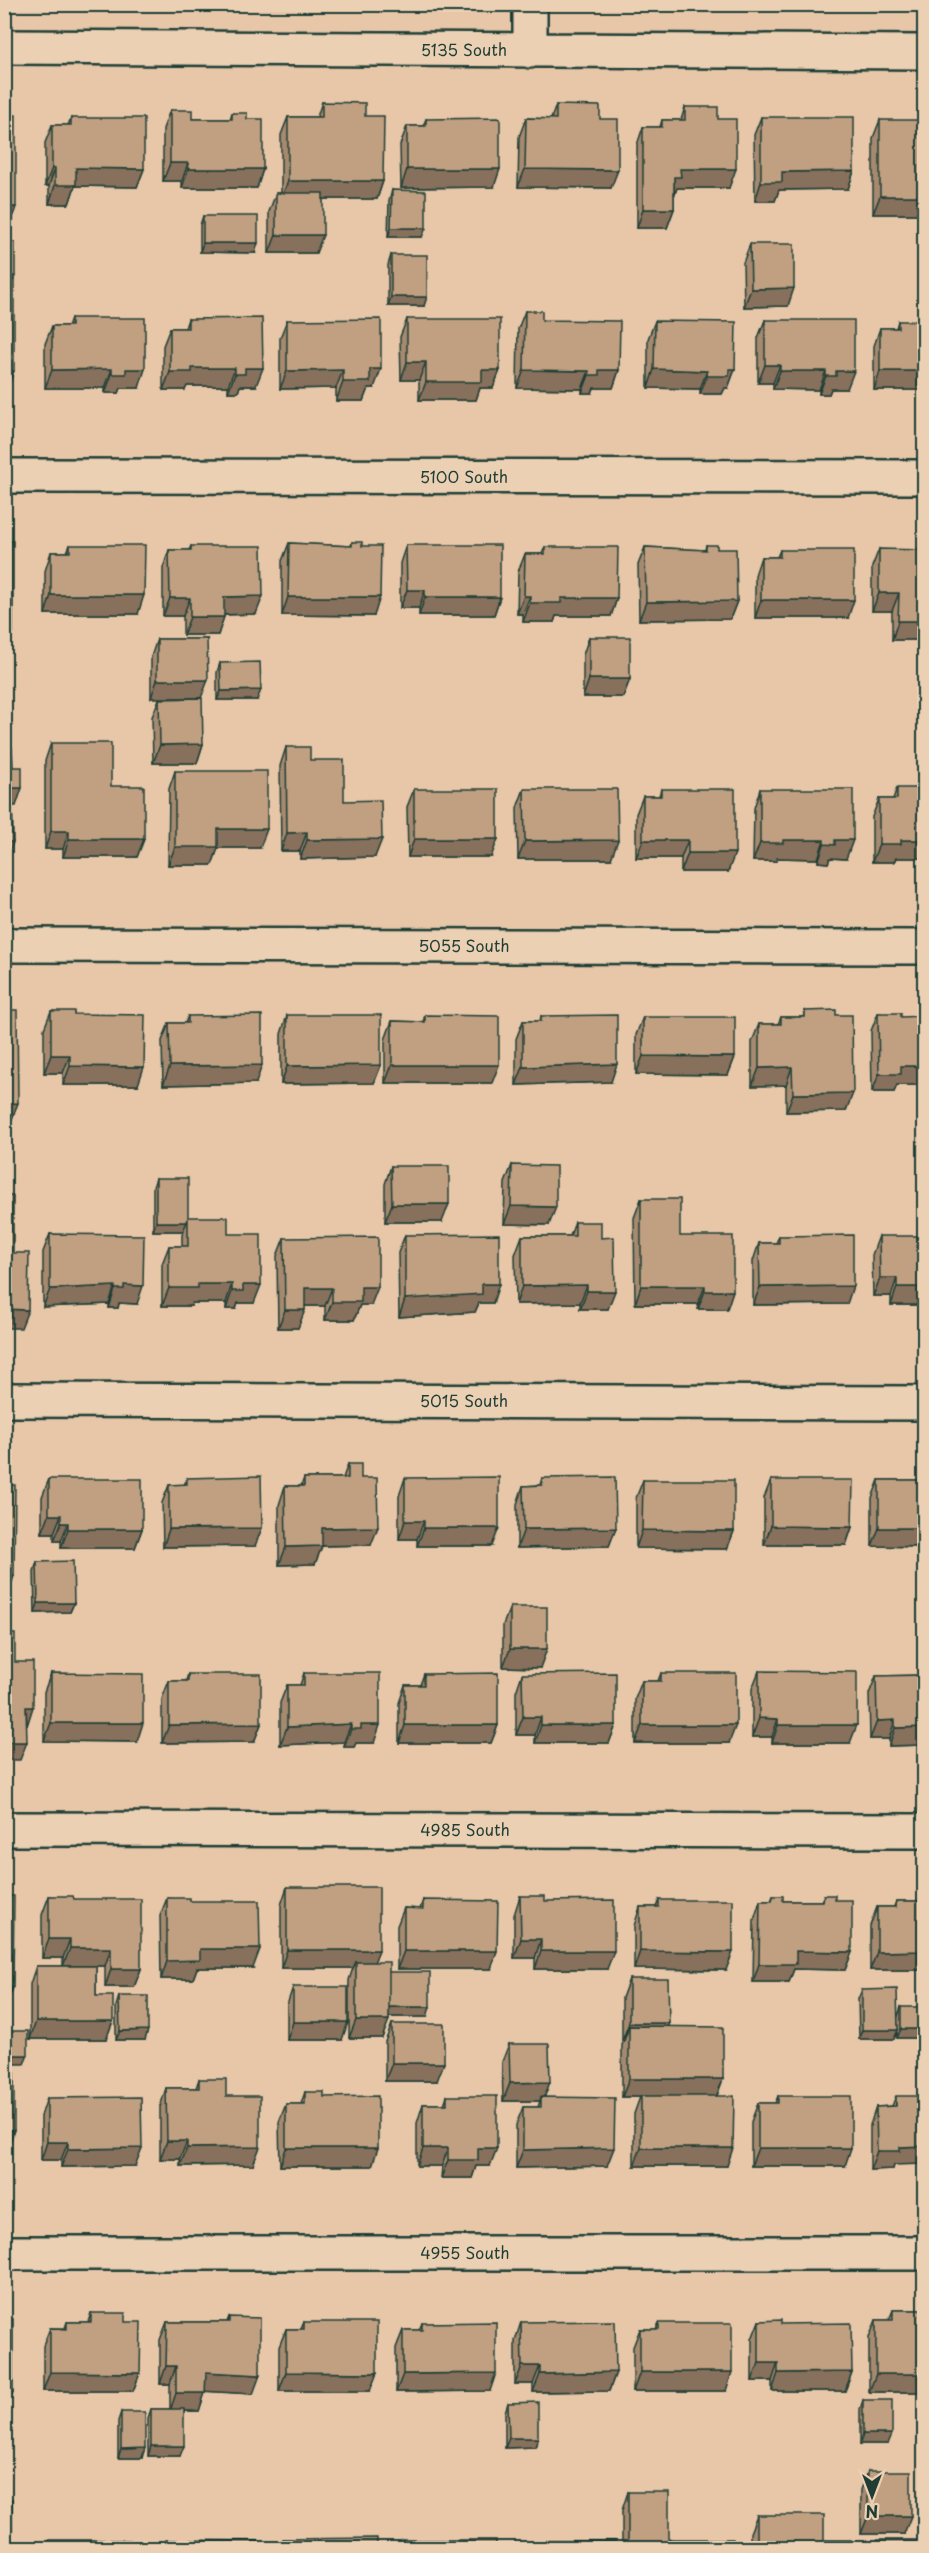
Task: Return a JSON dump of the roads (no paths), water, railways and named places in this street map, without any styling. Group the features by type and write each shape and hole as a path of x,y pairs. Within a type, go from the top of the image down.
{"street":[{"path":"530,4 530,51"},
{"name":"5135 South","path":"4,48 924,52"},
{"name":"5100 South","path":"4,476 924,477"},
{"name":"5055 South","path":"4,945 924,947"},
{"name":"5015 South","path":"4,1400 924,1402"},
{"name":"4985 South","path":"4,1829 924,1831"},
{"name":"4955 South","path":"4,2253 924,2253"}]}
